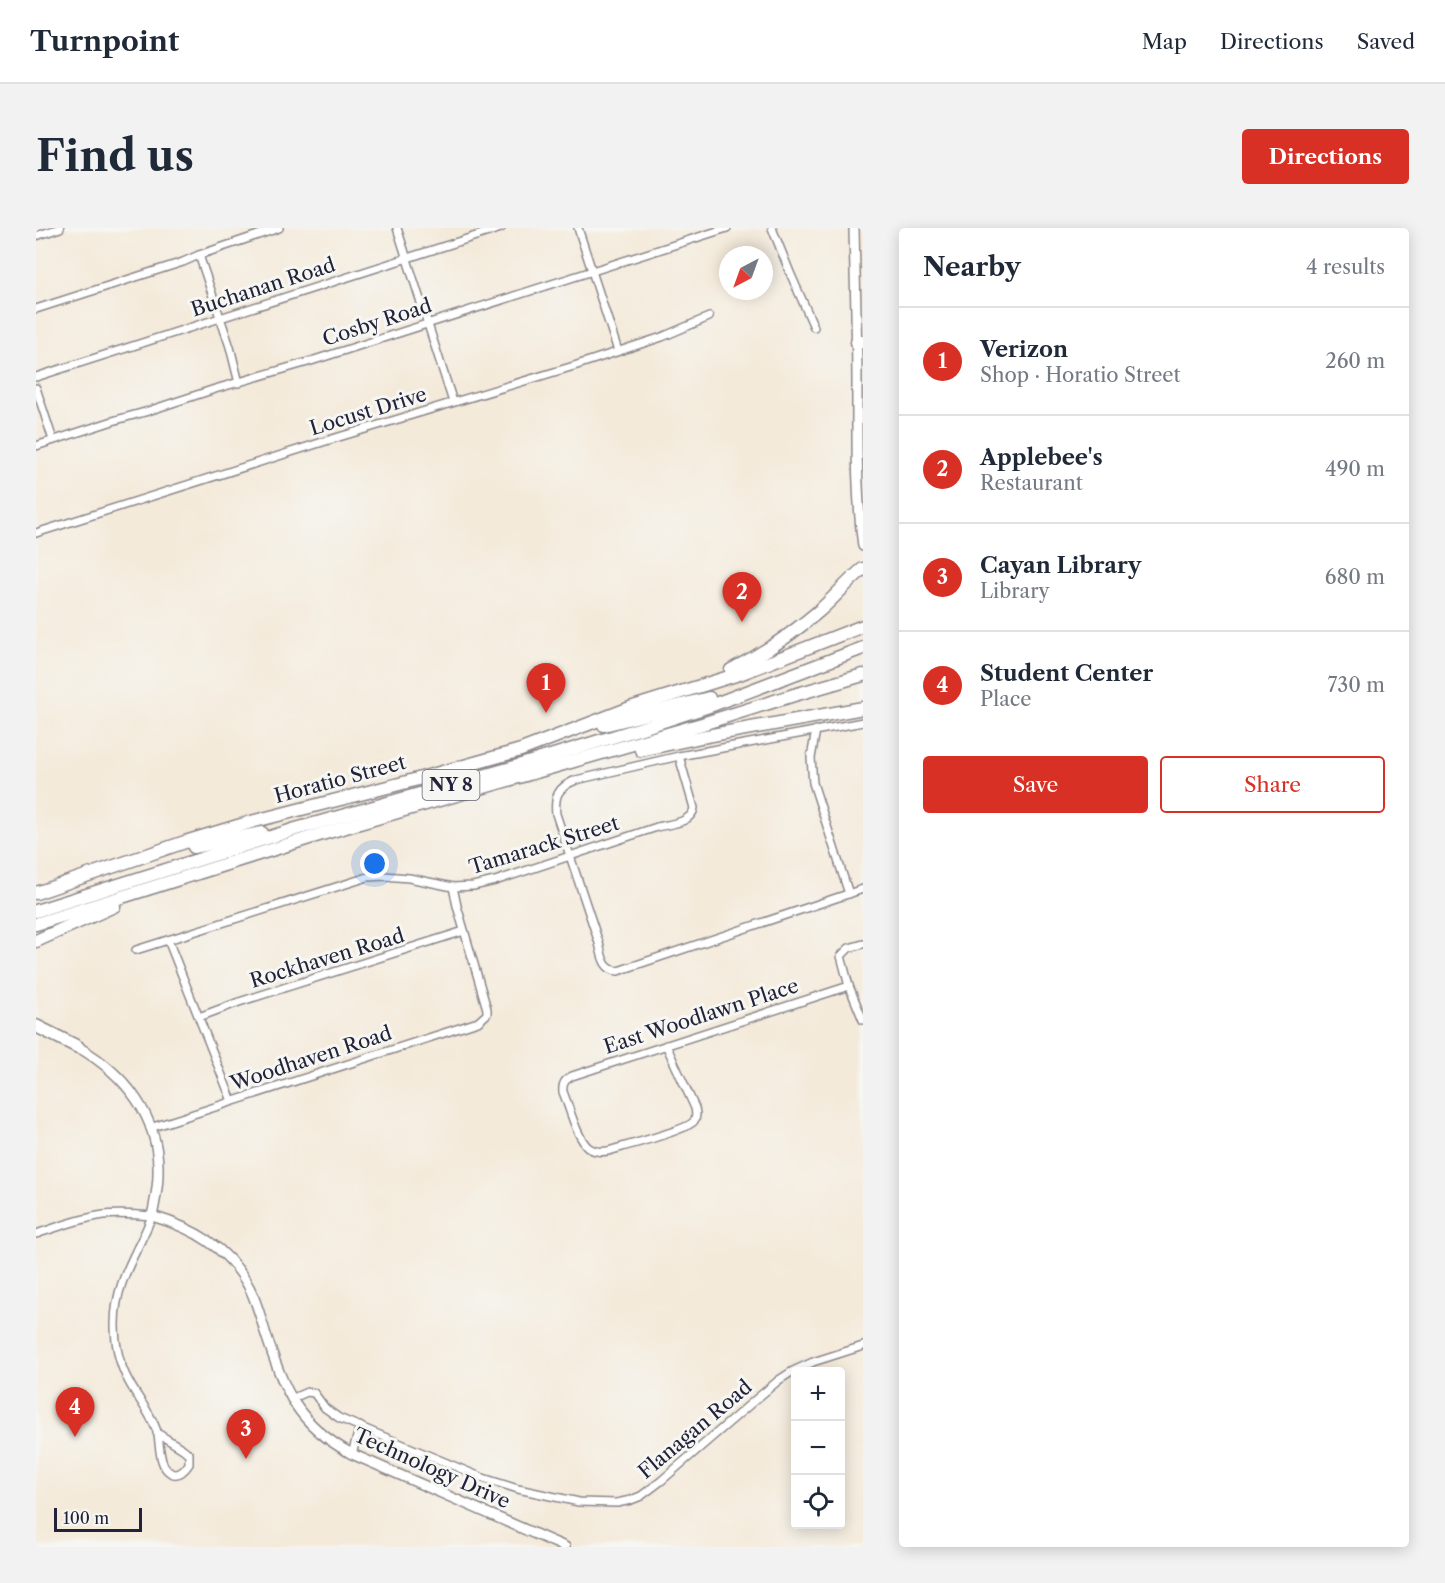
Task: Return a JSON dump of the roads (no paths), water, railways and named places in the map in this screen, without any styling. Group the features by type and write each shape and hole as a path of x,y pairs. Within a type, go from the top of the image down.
{"highway":[{"path":"699,686 752,659 780,641 819,611 863,569"},
{"path":"699,686 742,673 862,626"},
{"name":"NY 8","path":"36,911 296,829 571,750 715,704 863,648"},
{"name":"NY 8","path":"36,924 325,833 563,765 863,675"},
{"name":"Horatio Street","path":"36,893 251,822 520,750 585,724 699,686"},
{"path":"548,739 573,735 660,710 763,686"},
{"path":"563,765 863,708"},
{"path":"119,864 280,829 296,829"},
{"path":"37,941 174,881"},
{"path":"36,1026 78,1047"},
{"path":"36,1033 78,1047"}],"street":[{"path":"36,236 60,228"},
{"path":"36,309 183,262 279,228"},
{"path":"397,228 453,402"},
{"name":"Buchanan Road","path":"36,377 501,228"},
{"path":"578,228 618,351"},
{"name":"Cosby Road","path":"36,446 727,228"},
{"path":"772,228 814,327"},
{"path":"854,228 860,342 857,472 863,546"},
{"path":"199,255 230,347 239,382"},
{"name":"Locust Drive","path":"36,533 662,337 709,317"},
{"path":"36,388 52,440"},
{"path":"863,722 679,756 576,780 560,789 555,803 556,814 604,961 610,969 618,971 863,889"},
{"path":"816,730 811,759 813,783 849,894"},
{"name":"Tamarack Street","path":"136,950 368,877 409,878 453,887 473,886 495,881 689,818 694,813 694,808 679,756"},
{"path":"453,887 464,931"},
{"name":"Rockhaven Road","path":"200,1017 239,1002 464,931"},
{"name":"Woodhaven Road","path":"150,1128 478,1022 487,1014 487,1009 464,931"},
{"path":"168,940 232,1101"},
{"path":"863,944 849,948 841,956 849,986 863,1020"},
{"name":"East Woodlawn Place","path":"666,1045 695,1110 696,1115 693,1122 608,1151 592,1150 583,1141 578,1131 563,1092 565,1081 572,1076 666,1045 849,986"},
{"path":"78,1047 111,1069 125,1083 141,1106 156,1147 158,1172 152,1216 119,1287 115,1325 116,1345 122,1368 157,1433 164,1467 170,1473 183,1472 189,1464 189,1454 157,1433"},
{"path":"36,1234 103,1215 152,1216"},
{"name":"Technology Drive","path":"152,1216 196,1233 208,1241 241,1275 249,1288 278,1370 291,1399 319,1433 352,1454 565,1547"},
{"name":"Flanagan Road","path":"291,1399 311,1392 325,1408 339,1418 483,1478 546,1496 579,1502 616,1503 632,1500 661,1481 755,1400 793,1371 863,1346"},
{"path":"352,1454 360,1426"}],"place":[{"name":"Applebee's","path":"742,622"},
{"name":"Verizon","path":"546,713"},
{"name":"Student Center","path":"75,1437"},
{"name":"Cayan Library","path":"246,1459"}]}
